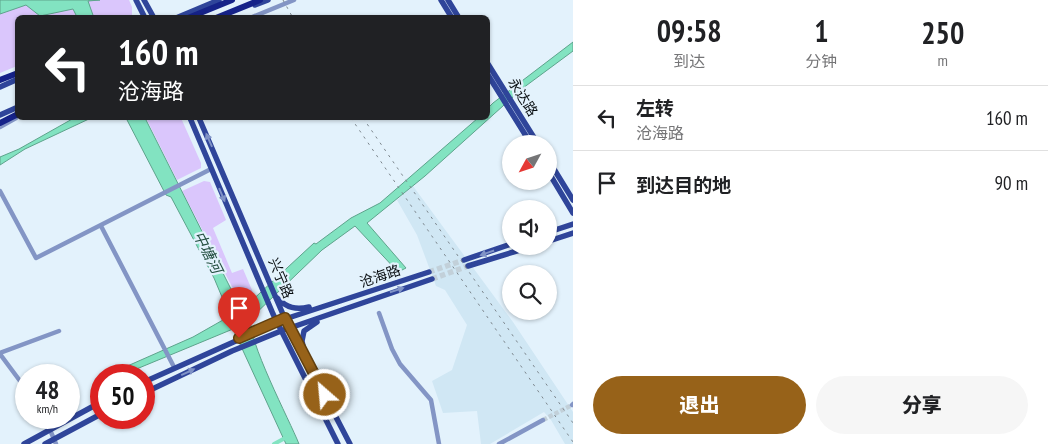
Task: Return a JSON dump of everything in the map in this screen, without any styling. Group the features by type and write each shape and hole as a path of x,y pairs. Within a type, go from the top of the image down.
{"highway":[{"path":"195,15 232,0"},
{"path":"223,15 260,0"},
{"path":"0,80 15,73"},
{"path":"0,123 15,117"}],"main road":[{"path":"136,0 144,15"},
{"path":"144,0 152,15"},
{"path":"183,15 219,0"},
{"path":"230,15 268,0"},
{"path":"441,0 450,15"},
{"path":"448,0 457,15"},
{"name":"永达路","path":"490,68 502,92"},
{"name":"永达路","path":"490,77 532,135"},
{"path":"0,87 15,81"},
{"name":"永达路","path":"510,104 526,135"},
{"path":"0,115 15,108"},
{"name":"兴宁路","path":"191,120 277,322 338,444"},
{"name":"兴宁路","path":"200,120 285,318 350,444"},
{"path":"558,176 573,200"},
{"path":"558,188 573,212"},
{"path":"557,229 573,224"},
{"path":"557,238 573,233"},
{"path":"502,248 466,263 502,254"},
{"name":"沧海路","path":"155,376 285,318 429,272"},
{"name":"沧海路","path":"155,388 259,340 432,279"},
{"name":"沧海路","path":"276,297 283,304 297,310 338,301"},
{"name":"沧海路","path":"308,362 302,341 304,331 312,324 336,315 343,309"},
{"path":"45,444 55,441 90,420"},
{"path":"24,444 50,429"}],"street":[{"path":"257,15 294,0"},
{"path":"0,127 15,118"},
{"path":"0,192 36,258 211,169"},
{"path":"101,226 174,367"},
{"path":"379,313 392,349 400,364 431,400 438,444"},
{"path":"15,374 0,354 59,332"},
{"path":"498,444 543,420"},
{"path":"50,429 55,441"}],"shaded area":[{"path":"0,0 129,0 132,7 132,15 15,15 15,67 0,73"},
{"path":"147,120 182,120 201,163 201,168 177,180"},
{"path":"204,181 210,182 226,220 213,228 232,273 243,269 255,297 246,304 240,302 182,191"},
{"path":"413,186 502,307 502,320 512,320 513,322 573,412 573,444 565,444 544,412 490,444 481,444 477,411 443,413 432,381 452,370 467,325 445,290 436,286 417,235 397,200"}],"water":[{"path":"0,0 100,0 88,1 93,15 76,15 73,9 39,15 26,5 0,14"},
{"path":"573,42 573,51 523,88 490,118 490,106"},
{"path":"70,120 87,120 25,149 0,165 0,157 19,149"},
{"name":"中塘河","path":"127,120 146,120 239,305 247,305 314,243 316,244 351,218 380,203 476,120 487,120 425,176 367,223 406,268 398,272 355,226 322,250 251,318 251,328 255,343 299,444 286,444 233,329 149,364 132,364 193,337 230,316 214,278 171,197 166,195"}],"waterway":[{"path":"274,444 287,437"}],"tunnel":[{"path":"429,272 464,260"},
{"path":"432,279 468,266"},
{"path":"543,420 572,405"}],"railway":[{"path":"283,0 291,15"},
{"path":"352,120 573,442"},
{"path":"364,120 573,423"}],"route":[{"path":"239,338 285,318 325,395"}]}
